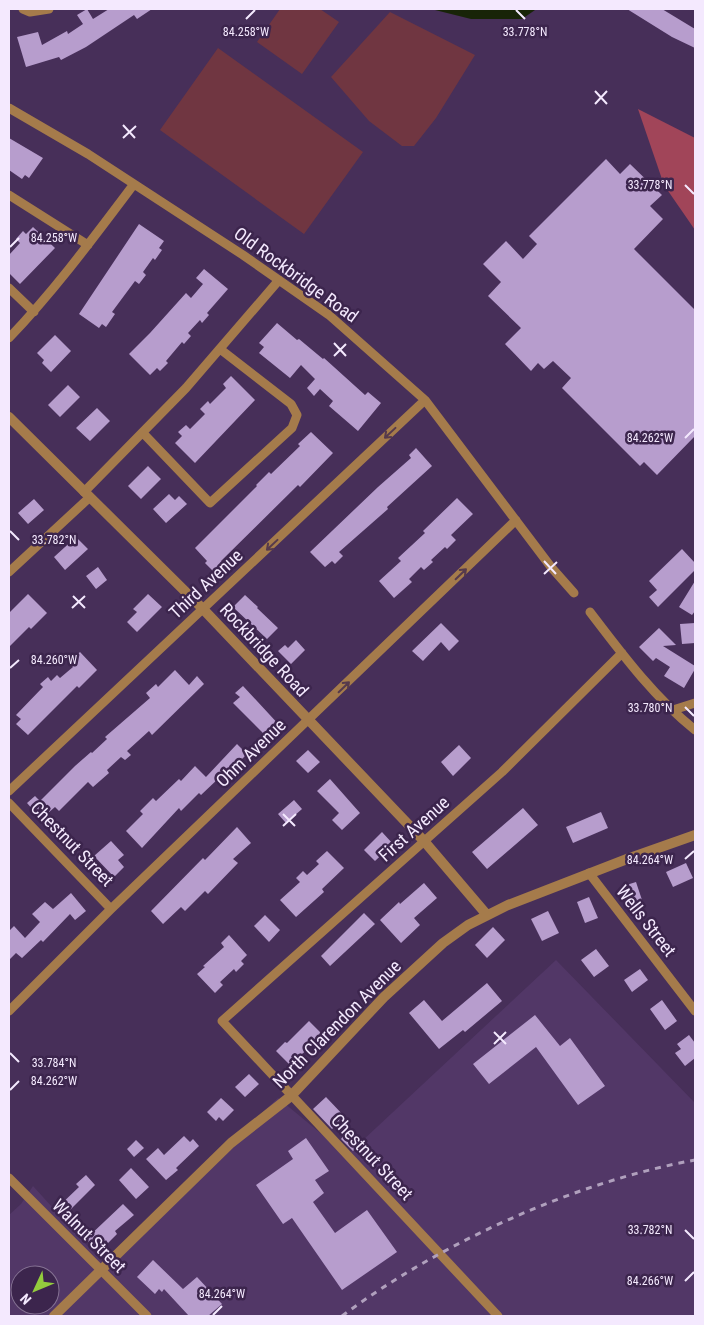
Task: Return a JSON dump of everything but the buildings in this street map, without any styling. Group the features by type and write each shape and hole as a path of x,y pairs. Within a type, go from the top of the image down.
{"street":[{"path":"24,9 30,12 49,9"},
{"name":"Old Rockbridge Road","path":"9,108 88,154 329,315 425,400 551,567 574,593"},
{"path":"9,338 34,312 134,184"},
{"path":"9,195 88,245"},
{"path":"9,572 87,494 186,388 279,280"},
{"path":"9,288 34,312"},
{"path":"143,433 210,504 292,428 297,415 290,404 220,349"},
{"name":"Third Avenue","path":"9,791 425,400"},
{"name":"Rockbridge Road","path":"9,417 203,609 424,841 487,915"},
{"name":"Ohm Avenue","path":"9,1010 111,909 309,721 516,520"},
{"path":"590,612 622,653 673,710 695,730"},
{"name":"First Avenue","path":"222,1021 522,754 622,653"},
{"path":"673,710 695,704"},
{"name":"Chestnut Street","path":"9,803 111,909"},
{"name":"North Clarendon Avenue","path":"54,1316 231,1143 291,1096 384,997 452,937 487,915 508,905 589,873 695,835"},
{"name":"Wells Street","path":"589,873 695,1012"},
{"name":"Chestnut Street","path":"222,1021 498,1316"},
{"name":"Walnut Street","path":"9,1178 146,1316"}],"shaded area":[{"path":"280,9 320,9 339,22 302,74 257,42"},
{"path":"431,9 535,10 522,19 471,19"},
{"path":"390,12 475,55 436,118 414,146 402,146 369,121 331,77"},
{"path":"218,48 363,152 304,234 160,130"},
{"path":"638,109 695,138 695,230 664,185"},
{"path":"556,960 695,1103 695,1316 9,1316 9,1215 21,1204 33,1186 102,1262 278,1098 347,1155"}],"railway":[{"path":"342,1316 380,1289 422,1264 465,1240 510,1219 603,1183 695,1160"}]}
